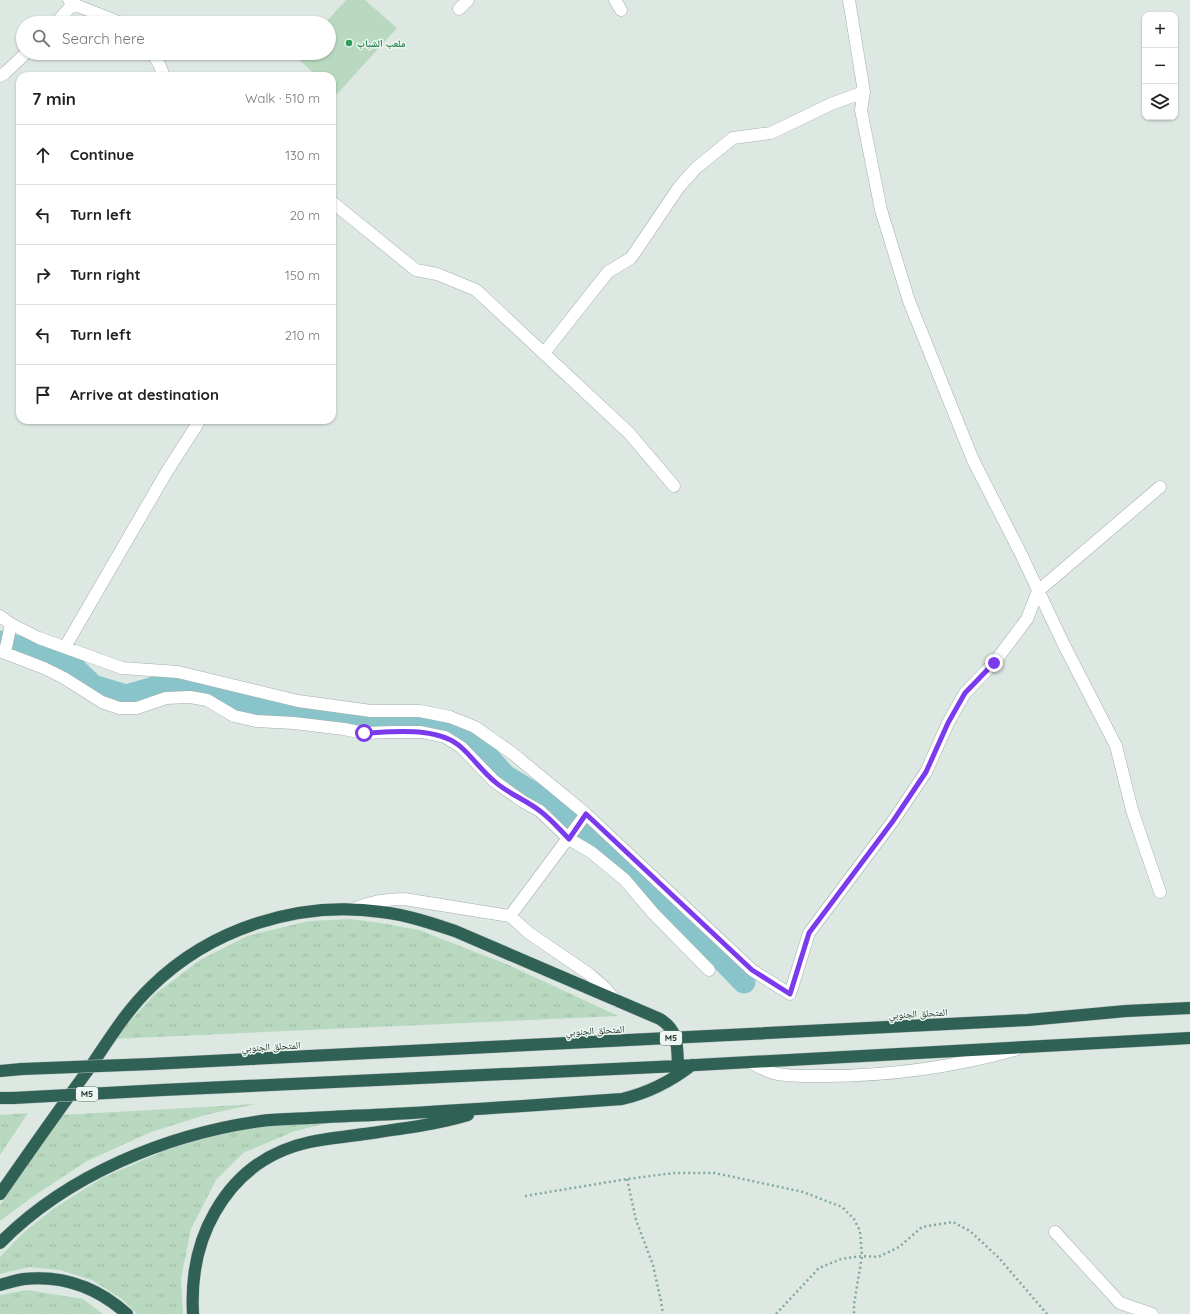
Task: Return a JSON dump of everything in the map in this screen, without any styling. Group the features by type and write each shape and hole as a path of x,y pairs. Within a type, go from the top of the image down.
{"highway":[{"path":"0,1194 123,1019 142,997 168,972 209,944 260,922 286,915 313,911 353,909 382,912 424,921 455,931 617,1002 660,1019 667,1024 676,1037 678,1066"},
{"name":"المتحلق الجنوبي","path":"0,1071 1028,1020 1126,1011 1190,1008"},
{"name":"M5","path":"0,1098 678,1066 1190,1038"},
{"path":"0,1243 26,1219 82,1181 151,1149 187,1136 224,1127 262,1121 486,1109 622,1099 659,1086 676,1077 692,1065"},
{"path":"193,1314 192,1294 196,1259 207,1226 225,1195 240,1178 258,1164 294,1146 311,1142 430,1124 486,1109"},
{"path":"0,1285 23,1279 72,1282 90,1289 106,1298 127,1314"}],"street":[{"path":"459,9 468,0"},
{"path":"849,0 864,92 862,110 881,210 909,301 973,460 1064,646 1116,746 1132,810 1160,892"},
{"path":"61,16 71,2 104,16"},
{"path":"0,76 19,60"},
{"path":"156,60 162,72"},
{"path":"544,353 608,272 631,258 679,187 696,168 734,138 772,133 831,104 864,92"},
{"path":"336,210 416,270 437,274 476,290 629,433 674,486"},
{"path":"65,647 162,480 197,424"},
{"path":"0,616 11,624 39,638 122,668 178,672 298,702 371,711 420,712 450,717 475,727 512,752 554,789 586,814 752,970 790,994 809,933 893,821 926,772 948,723 965,693 994,663 1027,619 1038,591 1160,487"},
{"path":"11,624 2,652 44,668 64,678 102,702 119,708 137,708 166,698 190,697 207,700 234,716 256,721 294,723 364,733 421,732 445,737 461,747 494,781 522,801 540,811 569,839 591,852 625,880 654,913 709,970"},
{"path":"510,916 569,839 586,814"},
{"path":"353,909 372,902 388,899 404,899 510,916 529,933 589,974 604,987 617,1002"},
{"path":"751,1062 762,1068 780,1074 811,1076 869,1075 906,1072 950,1065 1028,1047"},
{"path":"1055,1232 1120,1303 1152,1314"}],"path":[{"path":"525,1196 627,1179 674,1173 715,1173 803,1192 842,1207 854,1219 860,1231 862,1256 854,1304 854,1314"},
{"path":"627,1179 636,1220 653,1265 661,1301 662,1314"},
{"path":"776,1314 819,1268 841,1259 862,1256 878,1257 899,1247 922,1227 953,1222 970,1231 999,1258 1047,1314"}],"green space":[{"path":"346,0 365,0 397,28 337,94 336,72 313,72 299,60 336,60 336,16 331,16"},
{"path":"350,919 419,930 511,966 618,1016 114,1039 155,994 200,960 247,936 309,921"},
{"path":"256,1104 205,1115 151,1132 87,1161 35,1195 0,1221 0,1205 61,1115"},
{"path":"28,1113 0,1155 0,1115"},
{"path":"344,1119 295,1131 243,1153 216,1180 191,1229 181,1279 183,1314 137,1314 122,1299 92,1280 60,1270 29,1267 0,1274 0,1257 22,1234 53,1209 102,1178 166,1150 219,1132 275,1123"},
{"path":"27,1290 83,1299 103,1314 0,1314 0,1295"}],"waterway":[{"path":"0,642 67,661 93,686 126,696 161,686 193,684 219,691 250,708 301,712 344,722 376,724 414,722 454,729 484,753 505,776 543,799 639,874 663,904 714,951 744,982"}],"place":[{"name":"ملعب الشباب","path":"349,43"}],"route":[{"path":"364,733 421,732 445,737 461,747 494,781 522,801 540,811 569,839 586,814 752,970 790,994 809,933 893,821 926,772 948,723 965,693 994,663"}]}
